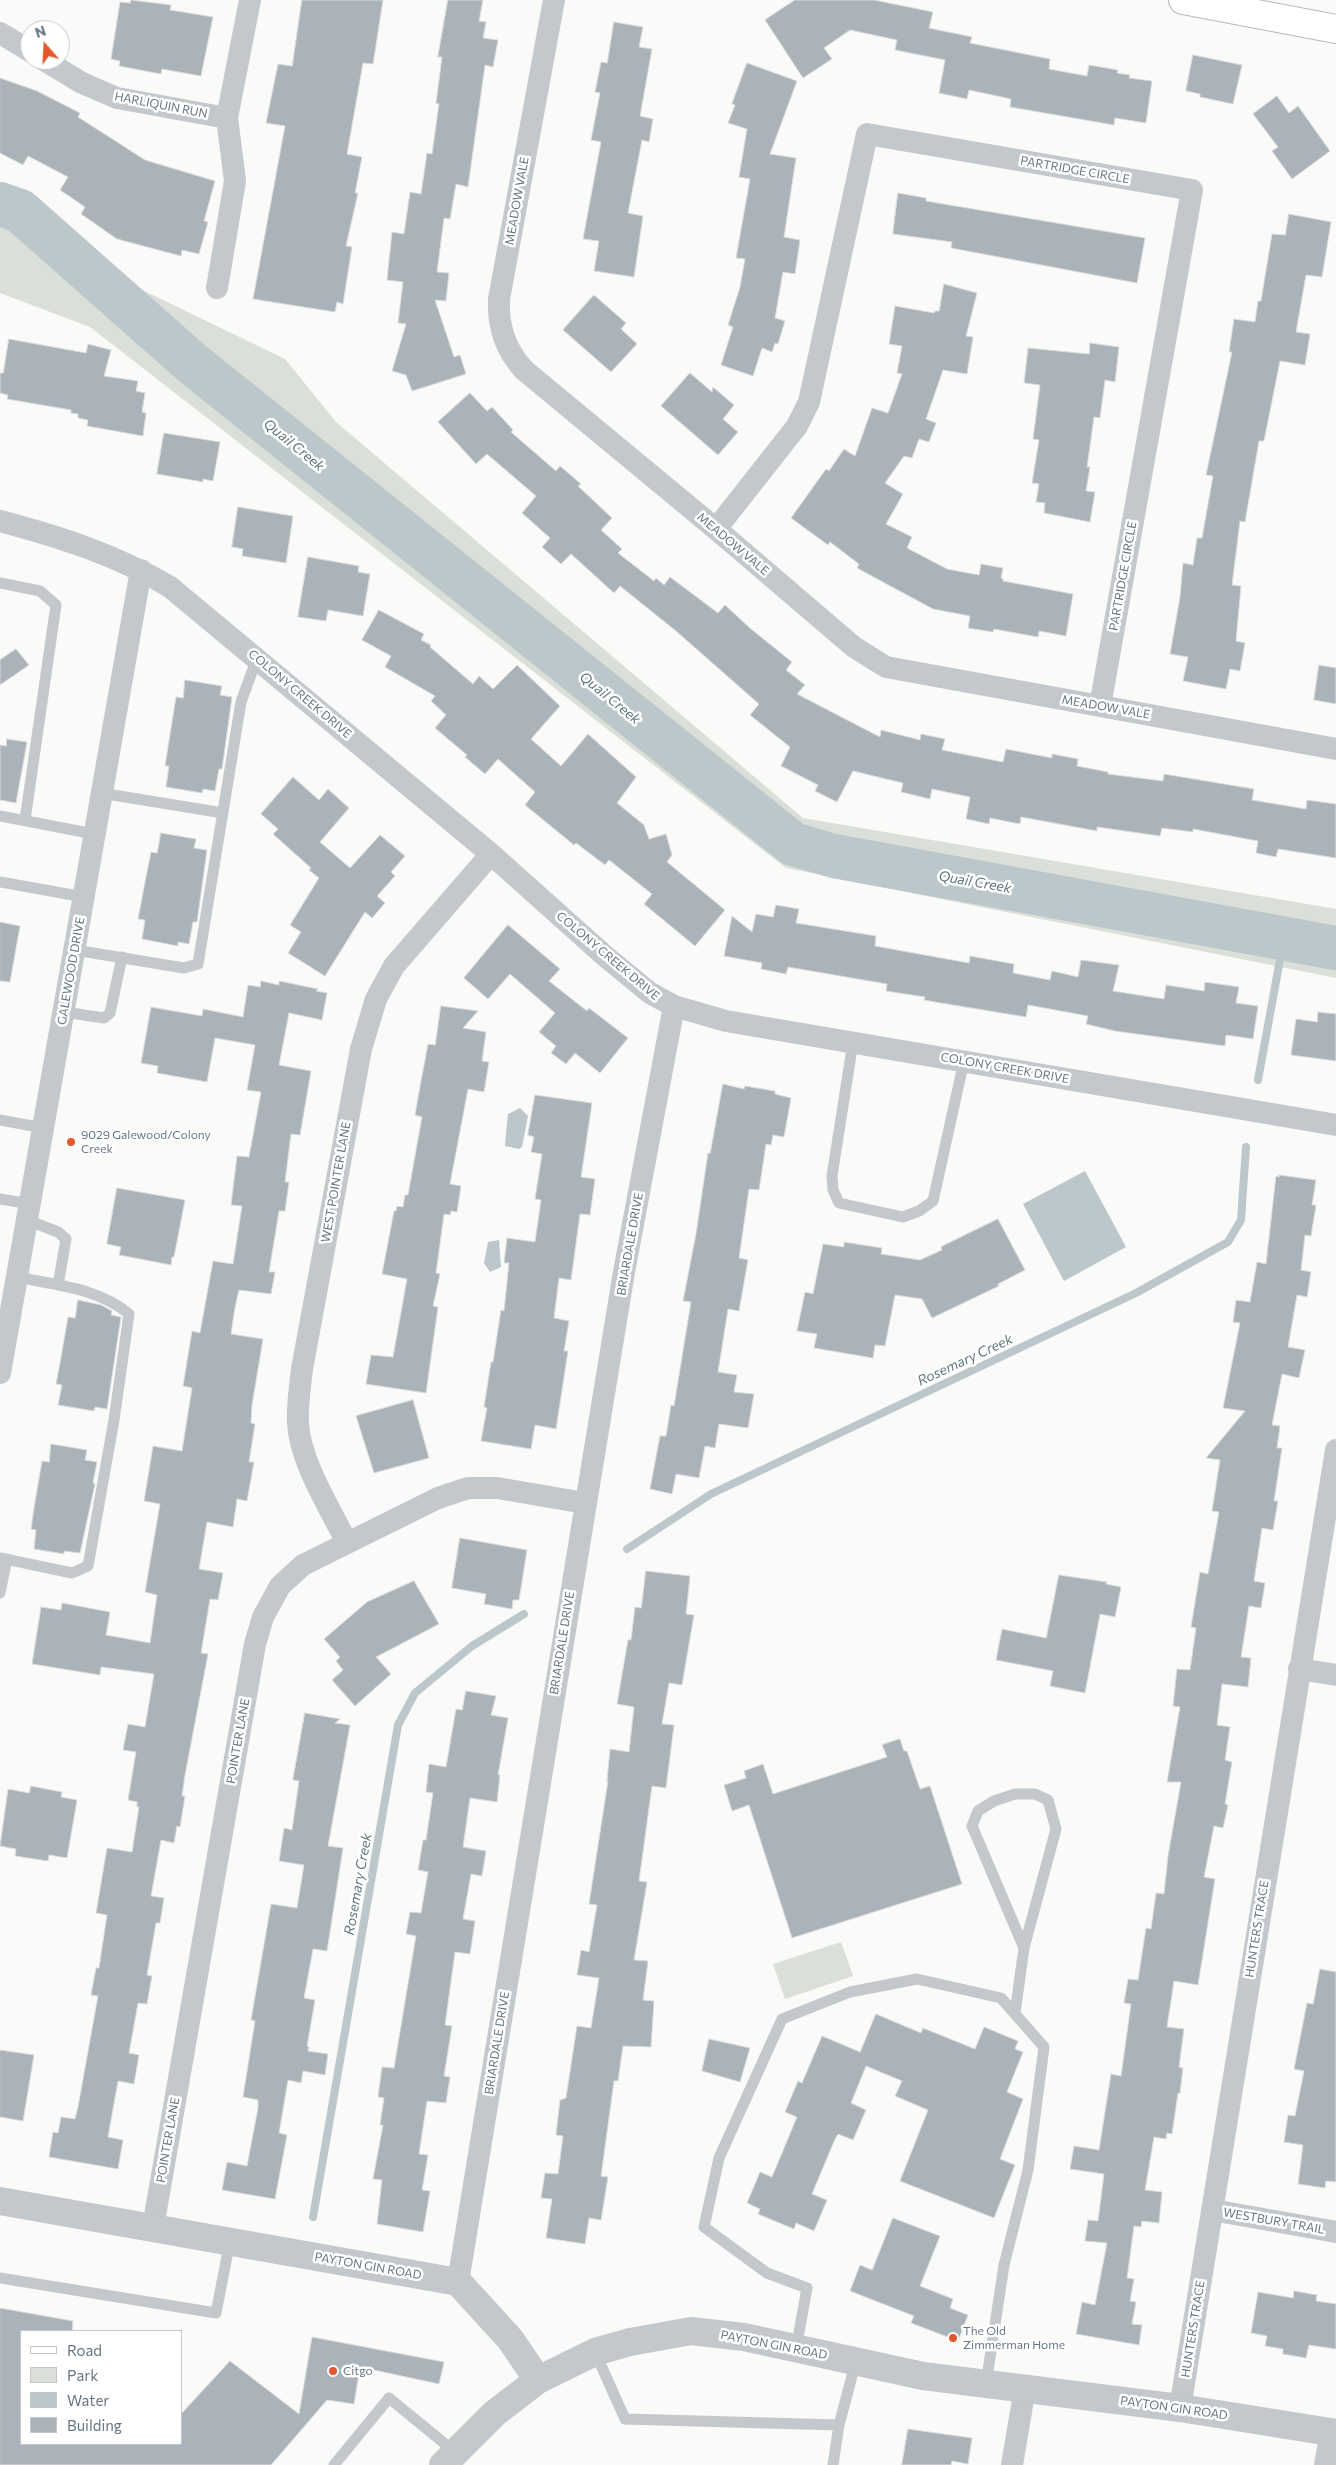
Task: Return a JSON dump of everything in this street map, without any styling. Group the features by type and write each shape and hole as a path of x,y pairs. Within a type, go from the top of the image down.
{"main road":[{"path":"1183,0 1238,5 1336,28"}],"street":[{"path":"217,288 235,180 227,118 250,0"},
{"name":"MEADOW VALE","path":"554,0 499,299 501,332 511,354 524,370 716,529 854,647 886,667 1336,749"},
{"path":"0,33 20,45"},
{"name":"HARLIQUIN RUN","path":"60,70 82,84 117,98 227,118"},
{"name":"PARTRIDGE CIRCLE","path":"716,529 797,426 809,402 867,134 1192,190 1100,706"},
{"name":"COLONY CREEK DRIVE","path":"0,521 89,547 141,570 170,587 491,854 605,956 650,993 674,1006 726,1021 1336,1125"},
{"name":"GALEWOOD DRIVE","path":"0,1373 141,570"},
{"name":"WEST POINTER LANE","path":"347,1543 308,1462 298,1424 298,1408 302,1369 361,1049 376,999 394,966 491,854"},
{"name":"BRIARDALE DRIVE","path":"458,2282 585,1502 624,1272 674,1006"},
{"name":"HUNTERS TRACE","path":"1180,2408 1336,1450"},
{"name":"POINTER LANE","path":"153,2227 258,1635 263,1617 280,1586 304,1565 438,1498 468,1488 497,1488 585,1502"},
{"path":"1299,1669 1336,1675"},
{"name":"PAYTON GIN ROAD","path":"0,2201 458,2282"},
{"name":"WESTBURY TRAIL","path":"1212,2210 1336,2232"},
{"path":"458,2282 508,2337 538,2380"},
{"name":"PAYTON GIN ROAD","path":"449,2458 494,2413 538,2380 595,2352 630,2342 691,2331 744,2336 923,2376 1180,2408 1333,2432"},
{"path":"1012,2465 1025,2388"},
{"path":"1325,2465 1333,2432"}],"lane":[{"path":"0,583 40,591 56,605 25,820"},
{"path":"75,950 184,968 198,964 241,702 257,658"},
{"path":"101,794 223,813"},
{"path":"0,816 94,834"},
{"path":"0,882 84,897"},
{"path":"64,1012 104,1018 110,1013 122,958"},
{"path":"853,1042 832,1176 833,1190 839,1202 903,1217 919,1211 933,1200 964,1061"},
{"path":"0,1120 43,1128"},
{"path":"0,1199 28,1212 66,1239 58,1285"},
{"path":"0,1593 3,1559 72,1573 88,1566 98,1520 129,1314 116,1302 86,1291 17,1277"},
{"path":"1015,2013 1024,1948 1056,1830 1048,1800 1035,1794 1015,1794 994,1801 978,1811 972,1826 1024,1948"},
{"path":"796,2349 807,2288 766,2273 704,2227 719,2158 782,2019 850,1992 917,1980 1001,1998 1044,2047 1028,2170 1004,2265 986,2384"},
{"path":"0,2278 216,2313 230,2241"},
{"path":"595,2352 625,2419 839,2425"},
{"path":"833,2465 839,2425 856,2361"},
{"path":"336,2465 389,2398 449,2458"}],"green space":[{"path":"0,186 134,286 285,359 336,422 803,818 1336,909 1336,978 786,868 90,327 0,293"},
{"path":"841,1942 853,1976 785,1999 773,1964"}],"water":[{"path":"520,1108 528,1116 522,1147 519,1149 505,1146 505,1144 508,1114"},
{"path":"1085,1171 1126,1247 1064,1281 1023,1204"},
{"path":"499,1240 501,1267 490,1272 484,1263 488,1242"}],"building":[{"path":"131,0 171,5 170,10 213,17 201,76 162,69 161,74 119,66 120,61 111,59 120,2 130,3"},
{"path":"302,0 383,0 373,64 363,63 347,154 362,157 355,193 358,193 346,246 352,247 343,304 337,302 335,312 253,299 285,126 266,123 278,64 292,66"},
{"path":"448,0 483,0 479,21 486,22 483,38 498,40 493,67 485,65 468,187 456,184 450,219 444,218 437,272 449,273 446,301 435,300 454,357 460,355 466,374 412,391 406,375 392,371 406,324 398,323 403,282 387,280 392,232 404,234 410,192 421,194 427,153 432,154 439,104 436,103 442,57 438,57"},
{"path":"795,0 874,0 933,12 929,28 972,37 970,43 1050,59 1049,69 1087,76 1089,65 1118,70 1117,73 1130,75 1129,78 1152,81 1146,123 1115,118 1114,125 1010,107 1011,99 969,90 967,99 939,93 945,60 895,50 897,40 850,30 824,48 832,59 803,78 765,20"},
{"path":"614,22 643,27 639,47 652,49 640,116 653,119 649,142 642,140 628,213 643,216 634,277 594,271 599,241 583,239 601,142 591,140 600,93 595,92 601,62 607,63"},
{"path":"1193,55 1242,65 1233,104 1200,97 1200,94 1186,91"},
{"path":"747,63 797,81 770,154 796,158 784,237 800,240 795,274 783,272 775,318 785,321 778,344 775,343 772,352 762,348 753,376 721,365 733,327 728,325 740,287 745,259 736,258 750,179 739,177 747,129 728,123 735,105 732,104"},
{"path":"0,78 37,91 80,113 78,117 145,160 215,181 204,221 208,222 199,254 182,250 181,256 117,239 81,214 85,207 60,190 68,177 28,156 23,165 0,153"},
{"path":"1277,96 1289,113 1298,106 1330,151 1292,179 1272,151 1278,147 1253,114"},
{"path":"898,193 926,198 926,201 1145,238 1137,283 951,248 952,242 893,234"},
{"path":"1289,214 1331,222 1322,277 1306,275 1296,332 1310,334 1305,365 1280,361 1264,441 1259,441 1245,522 1240,521 1232,585 1241,586 1236,641 1245,643 1240,671 1230,669 1226,689 1183,681 1188,657 1170,654 1180,597 1183,563 1193,565 1197,538 1202,538 1213,476 1206,475 1232,352 1229,352 1234,319 1255,322 1258,301 1261,301 1272,234 1285,235"},
{"path":"944,284 977,293 966,336 973,337 967,374 943,370 926,419 936,423 929,442 919,439 912,458 904,456 885,483 903,494 886,524 912,537 907,548 947,569 979,575 981,564 1003,568 1001,578 1003,581 1073,594 1066,636 1039,631 1038,637 994,629 993,632 968,628 970,616 933,609 857,568 859,564 830,542 828,545 791,518 826,469 829,471 844,449 855,456 872,408 888,413 902,374 897,373 902,346 889,344 895,306 934,313 939,311"},
{"path":"594,295 626,323 621,329 637,344 611,372 563,330"},
{"path":"9,339 86,353 88,344 111,350 104,376 138,381 136,391 145,393 142,412 146,413 143,436 87,426 88,420 78,418 78,414 71,413 71,410 7,399 8,395 0,393 0,373 3,373"},
{"path":"1090,343 1119,347 1115,382 1105,380 1100,418 1094,417 1087,467 1090,467 1086,491 1095,492 1090,522 1044,513 1045,503 1036,502 1039,484 1032,483 1039,440 1033,439 1040,385 1024,383 1028,348 1089,354"},
{"path":"690,373 712,392 713,387 734,405 723,419 738,432 718,455 661,406"},
{"path":"470,393 487,411 492,407 513,430 511,432 556,471 560,466 581,484 578,486 612,518 601,530 622,549 618,553 654,581 656,578 664,585 670,577 718,613 725,605 792,662 786,670 805,685 797,694 880,737 881,730 920,740 921,734 945,739 942,750 1003,762 1006,749 1052,758 1052,754 1078,759 1077,766 1108,772 1108,774 1163,781 1164,774 1254,789 1252,800 1306,809 1307,800 1336,804 1336,858 1278,849 1276,857 1256,853 1258,841 1193,829 1193,832 1162,828 1160,836 1097,827 1097,831 1021,817 1020,824 990,818 989,824 966,819 970,797 932,789 930,799 901,792 903,783 853,771 837,802 815,791 818,785 781,766 790,747 750,715 759,704 676,631 620,586 614,593 571,554 561,564 542,547 550,538 522,513 536,496 487,454 476,464 438,422"},
{"path":"164,433 220,442 213,481 203,479 203,482 157,474"},
{"path":"238,507 293,516 286,563 242,556 243,549 232,547"},
{"path":"308,557 359,566 358,572 370,574 363,616 328,610 326,621 298,617"},
{"path":"379,610 424,634 421,640 431,645 430,647 473,684 479,676 493,689 517,665 560,706 531,739 561,766 588,734 636,777 617,803 644,825 649,839 666,834 672,855 667,862 725,910 695,946 644,904 652,894 609,860 605,865 576,843 574,845 525,805 535,792 498,759 485,774 465,757 467,755 435,728 446,715 431,701 435,696 385,667 391,656 362,640"},
{"path":"16,649 29,665 0,685 0,660"},
{"path":"1319,665 1336,668 1336,704 1314,700"},
{"path":"185,680 222,686 220,695 232,697 222,769 219,769 215,791 203,789 202,793 166,787 169,766 165,766 176,697 183,698"},
{"path":"7,739 27,742 16,803 0,800 0,745 6,746"},
{"path":"293,777 319,800 328,789 349,808 320,842 350,868 380,835 405,856 391,872 395,876 377,896 385,903 372,918 365,912 325,976 288,953 301,932 290,925 319,878 309,870 311,868 273,834 278,829 261,814"},
{"path":"161,833 196,839 194,848 207,850 197,922 193,922 189,944 178,942 178,946 142,939 145,920 138,919 151,852 157,853"},
{"path":"776,905 799,909 796,923 876,936 875,946 969,963 970,956 1014,964 1013,973 1050,980 1052,971 1078,977 1081,960 1119,965 1113,991 1164,999 1166,985 1204,991 1205,982 1239,987 1236,1003 1258,1006 1253,1039 1226,1035 1225,1046 1115,1031 1086,1024 1088,1016 1028,1005 1026,1017 935,1002 924,1000 925,997 886,991 887,984 788,967 786,974 761,969 762,963 724,956 732,916 752,932 756,914 773,917"},
{"path":"0,922 20,926 10,982 0,981"},
{"path":"508,925 560,969 549,981 587,1011 589,1008 628,1038 600,1073 575,1053 566,1064 551,1053 556,1046 539,1032 555,1013 510,974 488,999 464,978"},
{"path":"261,981 279,985 279,981 318,989 316,991 327,993 322,1020 289,1013 279,1065 311,1071 300,1135 291,1134 285,1182 289,1182 285,1211 279,1211 269,1272 275,1272 271,1294 239,1290 235,1307 231,1334 263,1339 252,1405 251,1423 255,1424 249,1462 254,1462 247,1501 237,1499 233,1527 207,1522 199,1569 223,1573 218,1600 210,1599 201,1653 208,1654 185,1775 182,1796 185,1796 180,1827 177,1826 174,1843 161,1840 151,1896 164,1898 160,1923 156,1923 147,1975 152,1976 147,2004 138,2003 129,2053 139,2055 134,2084 118,2081 108,2137 123,2140 118,2169 49,2157 53,2132 58,2133 61,2117 75,2119 78,2107 98,1996 91,1995 96,1968 99,1968 107,1915 96,1913 107,1848 132,1852 139,1807 137,1807 137,1802 128,1800 136,1752 123,1750 128,1724 145,1727 154,1674 101,1667 100,1675 32,1664 41,1607 61,1610 62,1603 110,1612 106,1635 150,1643 157,1595 145,1592 160,1504 144,1501 153,1446 182,1451 192,1388 183,1386 192,1331 200,1333 213,1261 233,1264 242,1206 231,1205 237,1156 249,1157 261,1092 247,1090 255,1045 215,1038 207,1082 157,1073 158,1066 141,1063 151,1007 202,1016 203,1009 243,1017 248,985 260,987"},
{"path":"441,1006 478,1011 463,1028 486,1032 482,1061 489,1062 484,1092 468,1089 450,1184 461,1186 457,1212 451,1211 450,1215 444,1214 436,1273 440,1274 433,1306 438,1307 426,1393 366,1384 371,1355 393,1357 407,1279 382,1274 394,1211 396,1211 397,1206 403,1207 405,1195 408,1195 422,1117 415,1115 419,1092 428,1044 435,1045"},
{"path":"1318,1012 1336,1014 1336,1061 1291,1055 1296,1019 1317,1022"},
{"path":"723,1084 744,1089 745,1086 775,1091 775,1094 791,1098 784,1137 773,1135 771,1145 766,1144 759,1190 749,1189 739,1258 748,1260 739,1311 728,1309 718,1372 737,1375 734,1392 754,1394 748,1428 719,1424 715,1448 705,1446 699,1478 676,1474 672,1494 650,1489 660,1436 666,1436 671,1405 674,1406 691,1302 683,1301 696,1234 708,1153 710,1153"},
{"path":"535,1095 592,1103 581,1177 595,1179 590,1215 580,1214 571,1280 559,1278 554,1318 569,1321 564,1351 568,1351 556,1429 535,1425 531,1449 481,1441 487,1408 484,1407 491,1362 493,1362 501,1310 504,1311 509,1263 504,1263 507,1238 535,1242 541,1200 535,1199 542,1154 531,1152 534,1137 528,1135"},
{"path":"1279,1175 1316,1180 1312,1205 1316,1205 1311,1236 1305,1235 1301,1270 1311,1272 1307,1297 1297,1295 1288,1347 1305,1350 1299,1378 1282,1374 1272,1425 1280,1426 1277,1448 1282,1448 1274,1501 1278,1501 1273,1530 1262,1528 1254,1581 1265,1583 1261,1608 1249,1606 1241,1657 1251,1658 1248,1687 1222,1684 1217,1725 1230,1727 1225,1760 1232,1762 1225,1804 1228,1805 1223,1828 1214,1826 1204,1877 1215,1879 1198,1985 1174,1981 1167,2027 1184,2029 1179,2067 1183,2068 1180,2093 1178,2093 1172,2134 1167,2133 1166,2139 1154,2137 1145,2190 1162,2192 1159,2223 1142,2221 1141,2227 1134,2226 1127,2278 1134,2279 1130,2301 1136,2302 1132,2324 1142,2325 1139,2345 1076,2334 1082,2302 1095,2305 1107,2243 1085,2241 1088,2220 1098,2221 1104,2174 1070,2169 1074,2146 1099,2150 1111,2074 1121,2076 1131,2004 1124,2003 1128,1979 1138,1980 1146,1928 1151,1929 1156,1893 1164,1894 1168,1856 1181,1782 1167,1782 1180,1707 1173,1706 1177,1669 1190,1670 1196,1628 1191,1627 1200,1572 1208,1574 1219,1512 1212,1511 1220,1460 1206,1458 1245,1411 1223,1408 1240,1323 1233,1322 1236,1300 1250,1302 1257,1262 1266,1264 1276,1176 1279,1177"},
{"path":"117,1188 185,1200 171,1265 119,1255 121,1247 107,1244"},
{"path":"998,1219 1025,1270 998,1284 999,1286 932,1318 922,1299 895,1295 885,1346 875,1345 873,1358 814,1348 817,1334 797,1331 805,1292 813,1294 823,1244 844,1247 844,1242 882,1248 881,1254 920,1260 942,1250 941,1247"},
{"path":"78,1300 101,1305 112,1311 111,1315 121,1317 107,1409 95,1407 94,1411 58,1405 62,1385 56,1384 68,1317 75,1318"},
{"path":"413,1400 429,1458 374,1473 356,1416"},
{"path":"51,1444 87,1450 85,1460 97,1462 93,1483 95,1484 80,1553 64,1551 64,1554 34,1549 36,1530 31,1529 34,1508 42,1461 49,1462"},
{"path":"460,1538 527,1550 519,1600 513,1600 512,1609 484,1604 486,1594 452,1588"},
{"path":"646,1571 690,1576 686,1614 694,1615 682,1685 669,1683 662,1724 674,1725 666,1788 652,1786 639,1881 647,1882 634,1960 648,1961 643,2000 654,2001 651,2047 623,2046 618,2081 614,2081 601,2176 608,2177 601,2220 589,2218 585,2244 546,2238 552,2199 541,2198 545,2173 558,2174 563,2136 556,2135 560,2100 566,2098 577,2026 591,2028 599,1978 577,1975 581,1950 589,1952 597,1905 589,1904 608,1781 610,1749 629,1752 634,1707 617,1704 628,1640 631,1640 635,1607 641,1608"},
{"path":"1059,1575 1107,1582 1106,1584 1121,1587 1115,1617 1100,1614 1085,1693 1050,1686 1053,1671 996,1660 1002,1629 1046,1638"},
{"path":"414,1581 439,1624 376,1657 391,1674 355,1706 332,1680 343,1670 336,1661 340,1657 324,1639 367,1602"},
{"path":"466,1691 496,1696 491,1715 508,1718 498,1775 500,1775 497,1802 470,1798 463,1847 486,1851 482,1876 471,1874 463,1919 475,1921 470,1954 455,1952 445,2025 452,2026 444,2076 450,2077 446,2103 427,2101 419,2154 428,2155 422,2190 430,2191 423,2232 377,2224 382,2180 373,2179 383,2125 380,2125 384,2098 378,2097 382,2067 394,2068 416,1936 406,1934 410,1912 421,1913 428,1872 418,1870 423,1840 426,1840 433,1793 426,1792 429,1764 446,1767 456,1709 462,1710"},
{"path":"305,1713 340,1719 335,1723 350,1725 328,1846 343,1848 327,1951 313,1949 304,1998 315,2000 307,2046 309,2047 308,2051 328,2054 325,2075 303,2071 301,2083 288,2080 279,2133 287,2135 275,2199 222,2190 227,2162 247,2166 258,2108 258,2100 243,2097 255,2021 251,2020 271,1904 297,1908 304,1865 279,1861 284,1828 292,1830 299,1781 293,1780"},
{"path":"900,1739 904,1751 907,1751 920,1789 930,1786 962,1884 792,1938 749,1805 732,1811 724,1785 746,1778 744,1771 763,1764 773,1794 887,1757 882,1745"},
{"path":"31,1786 62,1792 61,1797 77,1800 67,1858 49,1855 48,1861 15,1856 16,1849 0,1846 8,1789 29,1793"},
{"path":"1320,1969 1336,1972 1336,2182 1326,2181 1325,2188 1298,2184 1303,2145 1284,2142 1288,2115 1295,2116 1304,2071 1294,2069 1307,2003 1313,2004"},
{"path":"876,2014 921,2033 923,2028 975,2049 984,2027 1018,2041 1015,2049 1023,2052 1007,2092 1023,2099 1000,2159 1015,2165 994,2218 900,2181 928,2110 895,2096 902,2081 866,2066 851,2103 866,2110 853,2140 838,2134 835,2139 812,2194 827,2200 814,2231 796,2223 794,2229 758,2214 760,2209 747,2203 760,2172 772,2177 797,2117 785,2112 798,2081 802,2083 822,2036 860,2052"},
{"path":"709,2039 750,2048 740,2082 702,2071"},
{"path":"0,2050 34,2055 23,2121 0,2117"},
{"path":"893,2218 940,2236 920,2286 953,2299 950,2308 968,2315 958,2341 911,2323 914,2316 850,2291 860,2265 872,2270"},
{"path":"1294,2291 1317,2295 1316,2301 1336,2304 1336,2349 1309,2345 1306,2358 1283,2354 1283,2349 1265,2346 1267,2336 1251,2333 1258,2292 1293,2298"},
{"path":"0,2308 73,2321 72,2330 20,2330 20,2445 182,2445 182,2413 230,2361 299,2414 312,2337 444,2362 439,2384 360,2367 354,2404 327,2400 271,2465 0,2465"},
{"path":"908,2429 972,2438 968,2464 952,2461 951,2465 902,2465"}],"waterway":[{"name":"Quail Creek","path":"0,204 20,211 193,364 793,844 834,856 1336,948"},
{"path":"1258,1080 1281,954 1294,940"},
{"name":"Rosemary Creek","path":"627,1549 711,1494 1136,1293 1228,1242 1241,1220 1246,1147"},
{"name":"Rosemary Creek","path":"313,2217 398,1725 415,1693 472,1646 524,1614"}],"place":[{"name":"9029 Galewood/Colony Creek","path":"71,1142"},
{"name":"The Old Zimmerman Home","path":"953,2338"},
{"name":"Citgo","path":"333,2371"}]}
